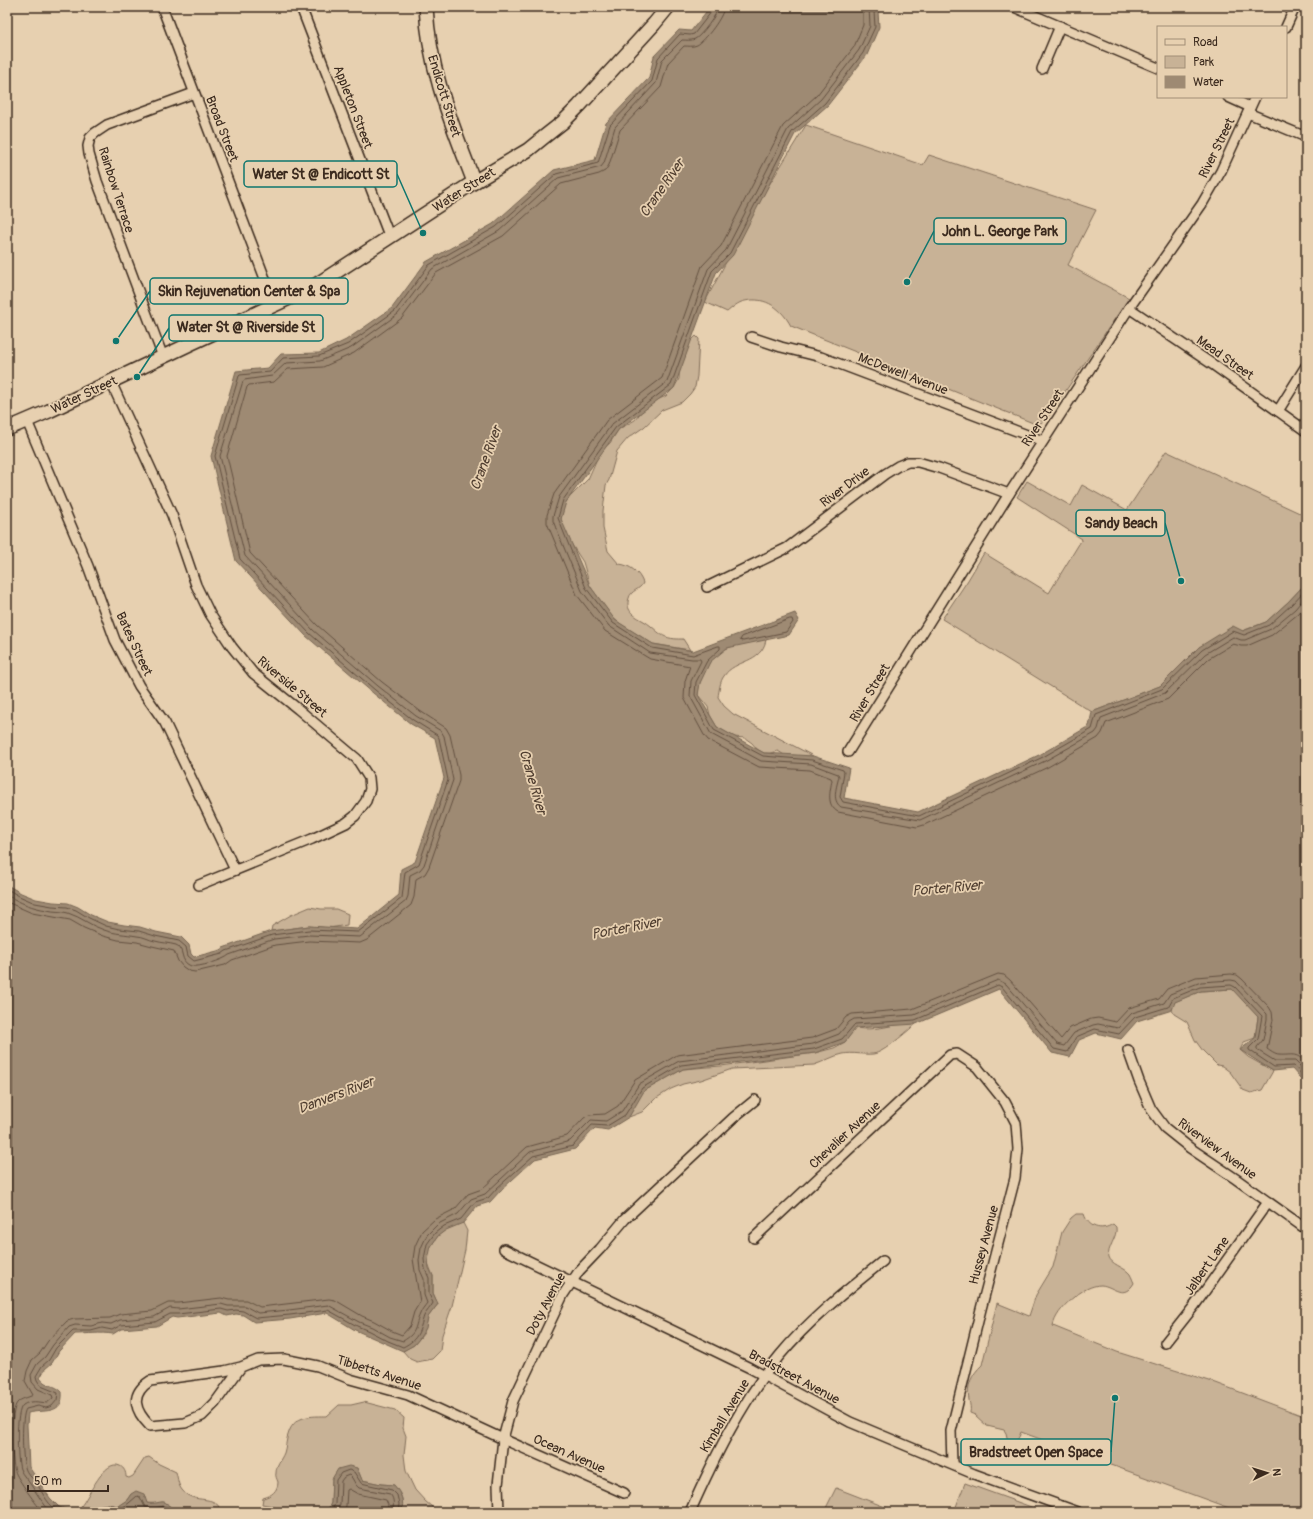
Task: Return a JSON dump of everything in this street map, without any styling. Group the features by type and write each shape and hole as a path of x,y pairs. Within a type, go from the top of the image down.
{"main road":[{"name":"Endicott Street","path":"426,7 429,44 439,88 474,182"},
{"name":"Water Street","path":"7,429 112,382 162,357 313,287 474,182 528,150 563,122 668,7"}],"street":[{"name":"Broad Street","path":"162,7 275,305"},
{"name":"Appleton Street","path":"301,7 390,238"},
{"path":"1014,7 1157,68"},
{"path":"1286,26 1295,7"},
{"path":"1042,69 1060,26"},
{"name":"Rainbow Terrace","path":"162,357 97,181 88,146 90,138 107,125 194,93"},
{"path":"1230,98 1249,110 1306,137"},
{"name":"River Street","path":"848,752 1043,441 1129,308 1182,234 1209,193 1221,171 1255,98"},
{"name":"Mead Street","path":"1129,308 1215,366 1306,431"},
{"name":"McDewell Avenue","path":"751,337 822,357 1043,441"},
{"path":"1278,411 1306,366"},
{"name":"Riverside Street","path":"112,382 172,515 196,585 210,614 232,647 252,673 298,709 357,759 369,778 370,789 366,800 355,816 346,823 312,840 199,885"},
{"name":"Bates Street","path":"27,421 88,566 115,640 140,686 165,723 235,870"},
{"name":"River Drive","path":"707,587 787,548 885,474 908,462 918,462 939,468 1009,494"},
{"name":"Riverview Avenue","path":"1128,1050 1151,1109 1165,1128 1190,1148 1306,1229"},
{"name":"Chevalier Avenue","path":"754,1238 950,1055 955,1054"},
{"name":"Hussey Avenue","path":"952,1464 951,1431 1015,1178 1018,1149 1016,1123 1005,1102 977,1067 955,1054"},
{"name":"Doty Avenue","path":"499,1512 498,1484 503,1439 513,1401 563,1295 579,1271 625,1219 733,1118 755,1100"},
{"name":"Jalbert Lane","path":"1165,1343 1195,1305 1268,1202"},
{"name":"Bradstreet Avenue","path":"504,1249 571,1283 765,1376 850,1422 952,1464 1078,1512"},
{"name":"Kimball Avenue","path":"690,1512 712,1463 752,1394 780,1355 832,1302 883,1261"},
{"name":"Tibbetts Avenue","path":"241,1367 215,1403 202,1416 185,1423 150,1426 141,1417 136,1408 137,1398 142,1386 150,1381 224,1371 241,1367 258,1360 284,1359 318,1366 350,1379 408,1394 503,1439"},
{"name":"Ocean Avenue","path":"503,1439 624,1493"}],"green space":[{"path":"806,125 923,165 929,155 1096,210 1068,265 1129,298 1047,418 1041,423 1033,423 791,326 778,309 766,302 753,300 742,302 735,305 727,312 705,302 753,211"},
{"path":"696,336 699,339 695,387 682,402 662,410 644,427 628,438 617,451 609,480 606,485 603,511 603,528 608,551 619,564 627,566 637,572 643,583 630,595 628,602 629,609 636,616 648,623 664,636 668,638 683,639 690,650 653,644 612,617 590,586 583,562 565,534 561,519 564,505 588,479 600,452 610,443 619,429 635,420 642,411 657,400 666,396 674,388 679,379 680,361 690,342"},
{"path":"1166,451 1306,516 1306,583 1266,622 1199,647 1160,686 1092,712 942,619 984,553 1049,593 1082,539 1017,497 1027,481 1071,506 1082,485 1127,510"},
{"path":"761,638 766,640 759,653 734,667 724,676 718,697 724,706 733,714 813,756 789,758 778,751 764,753 745,738 734,737 717,727 710,715 708,707 698,695 703,674 716,656 732,646"},
{"path":"310,907 336,909 348,914 347,925 329,928 309,926 271,931 272,926 291,915"},
{"path":"1232,989 1242,993 1258,1017 1255,1038 1244,1042 1240,1050 1248,1057 1273,1071 1262,1090 1251,1093 1243,1090 1230,1072 1222,1066 1217,1065 1203,1051 1195,1040 1187,1022 1174,1014 1172,1010 1174,1002 1201,991"},
{"path":"906,1022 916,1024 878,1053 843,1054 814,1065 732,1069 671,1089 655,1099 642,1112 629,1117 628,1111 644,1091 683,1069 721,1066 815,1053 834,1048 845,1042 852,1031 856,1028 875,1028"},
{"path":"1076,1214 1084,1214 1089,1222 1096,1227 1104,1228 1113,1224 1116,1227 1115,1235 1109,1250 1109,1257 1112,1262 1126,1270 1131,1275 1134,1283 1126,1291 1122,1292 1101,1285 1086,1289 1071,1299 1059,1312 1053,1326 1117,1352 1216,1383 1306,1417 1306,1512 1240,1512 1021,1432 1017,1440 1009,1446 1004,1430 987,1426 975,1415 970,1413 968,1395 969,1385 975,1372 982,1365 997,1303 1029,1316 1036,1295 1053,1267 1062,1232 1071,1218"},
{"path":"459,1223 463,1223 467,1231 465,1250 452,1306 442,1335 440,1351 432,1359 417,1362 410,1359 403,1351 414,1345 424,1333 428,1317 438,1304 433,1293 433,1276 428,1263 429,1250 440,1233"},
{"path":"364,1402 395,1410 404,1418 403,1428 406,1436 404,1455 406,1471 415,1490 432,1507 434,1512 401,1512 403,1504 402,1498 394,1485 362,1480 357,1468 332,1479 331,1503 327,1512 281,1512 273,1506 262,1504 263,1498 269,1496 277,1488 277,1467 284,1453 289,1432 295,1422 300,1419 310,1417 327,1416 339,1405 351,1405"},
{"path":"149,1457 159,1464 176,1472 180,1486 187,1495 214,1502 221,1512 209,1512 205,1509 174,1512 167,1504 163,1502 149,1504 131,1494 127,1500 118,1506 108,1504 84,1509 81,1506 98,1480 108,1468 114,1465 120,1466 126,1473 126,1477 129,1478 133,1476 145,1458"},
{"path":"965,1483 1045,1512 954,1512"},
{"path":"836,1488 898,1512 824,1512"}],"water":[{"path":"710,7 880,7 878,11 879,27 867,55 828,105 795,134 733,255 716,273 674,388 619,429 566,502 561,519 590,586 615,620 653,644 693,651 795,613 799,620 789,635 727,648 710,662 700,683 698,695 717,727 764,753 813,756 849,768 844,798 918,812 1041,754 1089,726 1092,712 1160,686 1199,647 1233,626 1243,631 1266,622 1306,583 1306,1085 1292,1069 1273,1071 1240,1050 1255,1038 1258,1017 1232,989 1201,991 1175,1002 1172,1010 1137,1021 1121,1039 1096,1033 1079,1040 1070,1057 1052,1053 999,989 916,1024 856,1028 845,1042 815,1053 683,1069 644,1091 629,1117 608,1130 595,1128 575,1149 535,1159 490,1202 477,1206 463,1223 446,1230 438,1236 431,1246 428,1260 429,1268 433,1276 433,1293 438,1304 428,1317 426,1328 419,1339 414,1345 403,1351 355,1330 327,1313 290,1319 254,1322 243,1315 236,1314 227,1316 221,1313 177,1318 172,1317 157,1326 121,1329 113,1334 75,1334 59,1351 40,1378 45,1383 59,1389 62,1392 62,1400 60,1405 51,1410 28,1413 27,1425 29,1467 50,1498 59,1507 72,1511 108,1504 118,1506 136,1491 144,1494 147,1503 164,1502 174,1512 7,1512 7,885 36,899 68,903 108,922 140,927 181,937 189,945 191,954 194,957 221,950 271,931 309,926 357,929 399,895 401,869 415,862 444,778 435,738 411,724 306,636 236,561 211,456 236,371 268,368 281,354 319,353 346,340 392,308 426,262 493,224 554,170 595,160 606,123 649,78 654,56 679,30 691,31"},
{"path":"349,1466 357,1468 362,1480 394,1485 402,1498 403,1504 401,1512 327,1512 331,1503 332,1479 338,1469"}],"place":[{"name":"Water St @ Endicott St","path":"423,233"},
{"name":"John L. George Park","path":"907,282"},
{"name":"Skin Rejuvenation Center & Spa","path":"116,341"},
{"name":"Water St @ Riverside St","path":"137,377"},
{"name":"Sandy Beach","path":"1181,581"},
{"name":"Bradstreet Open Space","path":"1115,1398"}],"water label":[{"name":"Crane River","path":"662,188"},
{"name":"Crane River","path":"486,458"},
{"name":"Crane River","path":"533,782"},
{"name":"Porter River","path":"947,888"},
{"name":"Porter River","path":"626,928"},
{"name":"Danvers River","path":"336,1095"}]}
